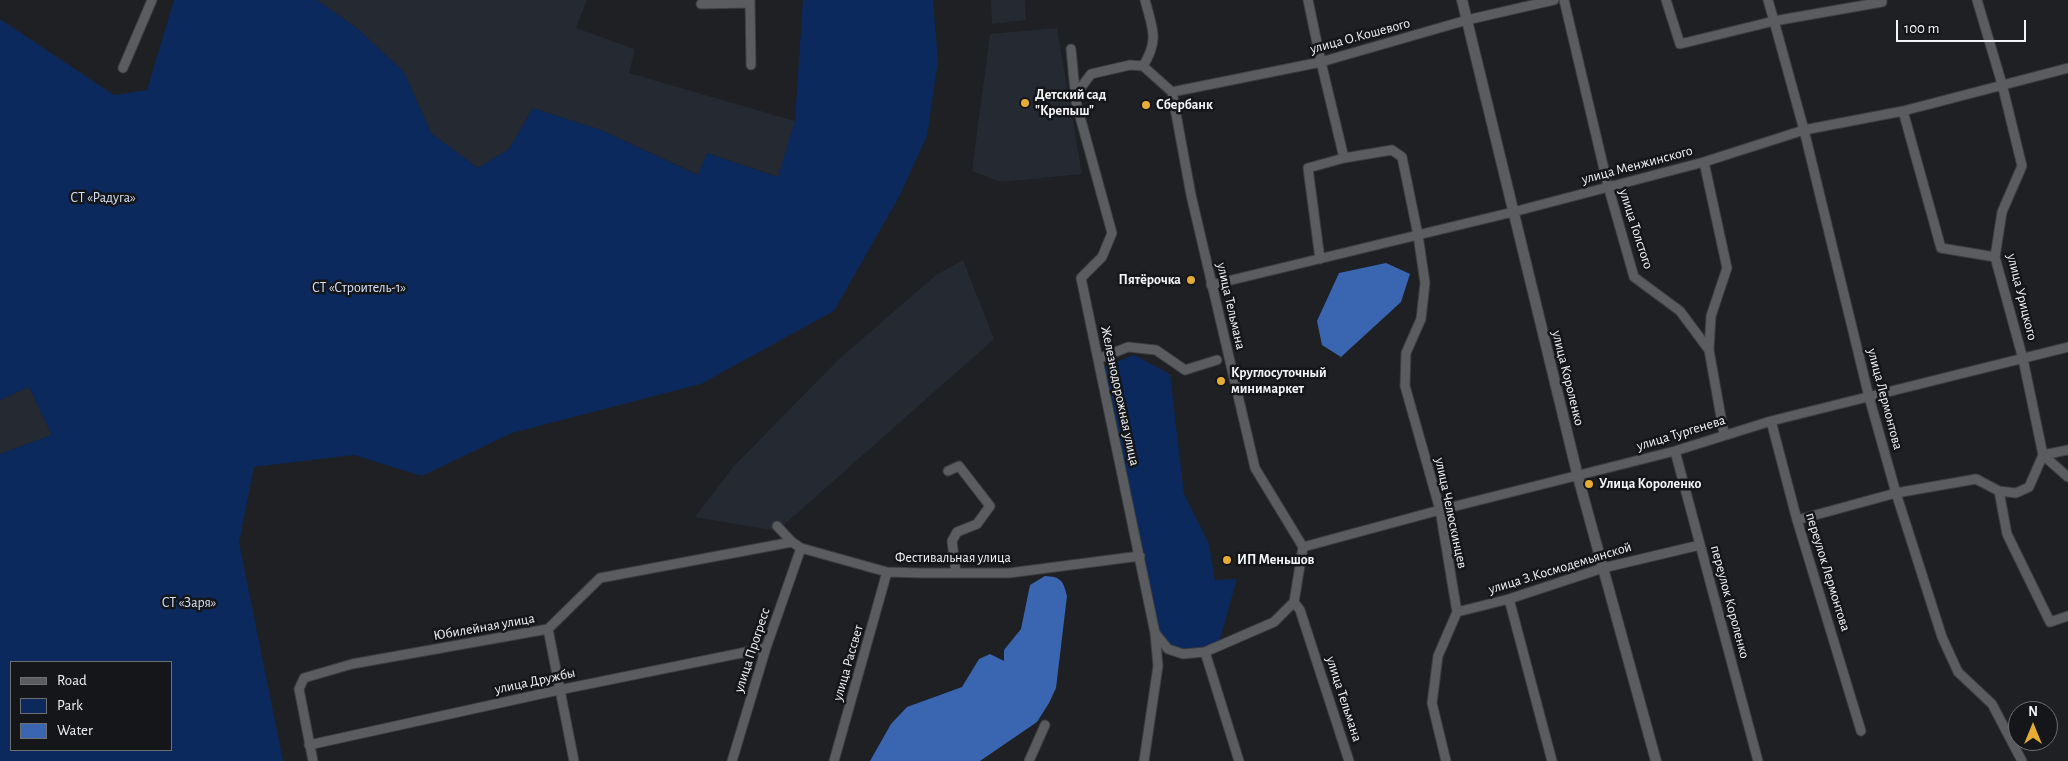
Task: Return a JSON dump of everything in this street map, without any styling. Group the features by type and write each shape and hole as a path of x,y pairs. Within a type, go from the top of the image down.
{"street":[{"path":"124,68 152,0"},
{"path":"1143,66 1150,54 1154,37 1144,0"},
{"path":"1308,0 1320,62 1344,158 1308,168 1320,259"},
{"name":"улица Короленко","path":"1462,0 1578,477 1656,761"},
{"name":"улица О.Кошевого","path":"1172,92 1320,62 1467,20 1554,0"},
{"name":"улица Толстого","path":"1564,0 1608,186 1634,277 1680,312 1710,350"},
{"path":"1666,0 1680,44 1774,21 1882,2 1882,0"},
{"name":"улица Лермонтова","path":"1768,0 1804,130 1869,397 1896,493 1942,637 1958,672 1992,704 2022,761"},
{"name":"улица Урицкого","path":"1977,0 2002,84 2022,166 2002,212 1995,257 2023,359 2043,455"},
{"path":"701,4 750,2 751,65"},
{"name":"Железнодорожная улица","path":"1071,49 1076,94 1112,233 1102,257 1081,278 1155,633 1158,666 1144,761"},
{"path":"1076,94 1091,74 1130,66 1143,66 1172,92"},
{"name":"улица Менжинского","path":"1211,285 1513,212 1704,162 1804,130 1903,111 2068,68"},
{"name":"улица Тельмана","path":"1172,92 1191,195 1255,468 1303,547"},
{"path":"1903,111 1942,248 1995,257"},
{"name":"улица Челюскинцев","path":"1344,158 1392,150 1402,157 1418,235 1425,284 1421,319 1406,353 1405,386 1440,510 1457,612"},
{"name":"улица Толстого","path":"1704,162 1727,268 1711,316 1710,350 1724,434"},
{"path":"1098,359 1128,347 1156,350 1185,370 1217,360"},
{"name":"улица Тургенева","path":"1303,547 1440,510 1578,477 1675,451 1724,434 1771,421 2068,347"},
{"name":"переулок Лермонтова","path":"1771,421 1797,520 1861,731"},
{"path":"2043,455 2068,450"},
{"name":"переулок Короленко","path":"1675,451 1758,761"},
{"path":"2043,455 2068,477"},
{"path":"1797,520 1896,493 1976,479 1999,491 2016,493 2029,486 2043,455"},
{"path":"948,471 959,466 990,506 978,524 957,532 952,542 956,573"},
{"path":"1999,491 2007,534 2050,622 2068,616"},
{"name":"Фестивальная улица","path":"777,526 792,542 801,548 888,572 1009,573 1140,556"},
{"name":"Юбилейная улица","path":"313,761 299,689 304,678 352,664 548,630 600,578 792,542"},
{"name":"улица З.Космодемьянской","path":"1457,612 1509,599 1602,568 1700,544"},
{"path":"1155,633 1168,649 1182,654 1205,652 1274,622 1294,602 1303,547"},
{"name":"улица Прогресс","path":"732,761 766,648 801,548"},
{"name":"улица Рассвет","path":"834,761 888,572"},
{"path":"1509,599 1552,761"},
{"name":"улица Тельмана","path":"1294,602 1300,610 1349,761"},
{"path":"1446,761 1432,703 1438,656 1457,612"},
{"path":"548,630 574,761"},
{"name":"улица Дружбы","path":"310,745 559,690 766,648"},
{"path":"1205,652 1239,761"},
{"path":"1029,761 1045,725"}],"shaded area":[{"path":"317,0 587,0 576,28 635,49 629,73 795,121 779,177 707,153 699,175 601,130 533,108 509,149 478,168 431,133 404,72 358,29"},
{"path":"991,0 1025,0 1026,20 992,24"},
{"name":"Детский сад \"Крепыш\"","path":"1057,28 1082,174 1001,182 972,171 990,34"},
{"path":"963,260 994,339 777,531 695,517 734,466 838,360 936,275"},
{"path":"29,387 52,435 0,454 0,400"}],"green space":[{"path":"174,0 317,0 358,29 404,72 431,133 478,168 509,149 533,108 601,130 698,175 707,153 778,177 795,121 803,0 933,0 938,61 927,136 900,195 834,311 701,384 512,433 422,476 354,455 254,467 239,542 283,761 0,761 0,454 52,435 29,387 0,400 0,19 114,95 147,90"},
{"path":"1134,355 1170,374 1184,494 1209,544 1215,580 1237,579 1219,643 1194,650 1178,651 1155,633 1100,369"}],"water":[{"path":"1386,263 1410,274 1401,302 1341,357 1322,345 1317,321 1339,273"},
{"path":"1045,576 1055,577 1060,580 1067,596 1056,688 1037,722 980,761 870,761 891,724 907,707 962,687 979,659 990,654 1004,661 1004,650 1021,629 1030,585"}],"place":[{"name":"Детский сад \"Крепыш\"","path":"1025,103"},
{"name":"Сбербанк","path":"1146,105"},
{"name":"Пятёрочка","path":"1191,280"},
{"name":"Круглосуточный минимаркет","path":"1221,381"},
{"name":"Улица Короленко","path":"1589,484"},
{"name":"ИП Меньшов","path":"1227,560"}],"park label":[{"name":"СТ «Радуга»","path":"103,198"},
{"name":"СТ «Строитель-1»","path":"359,288"},
{"name":"СТ «Заря»","path":"189,603"}]}
